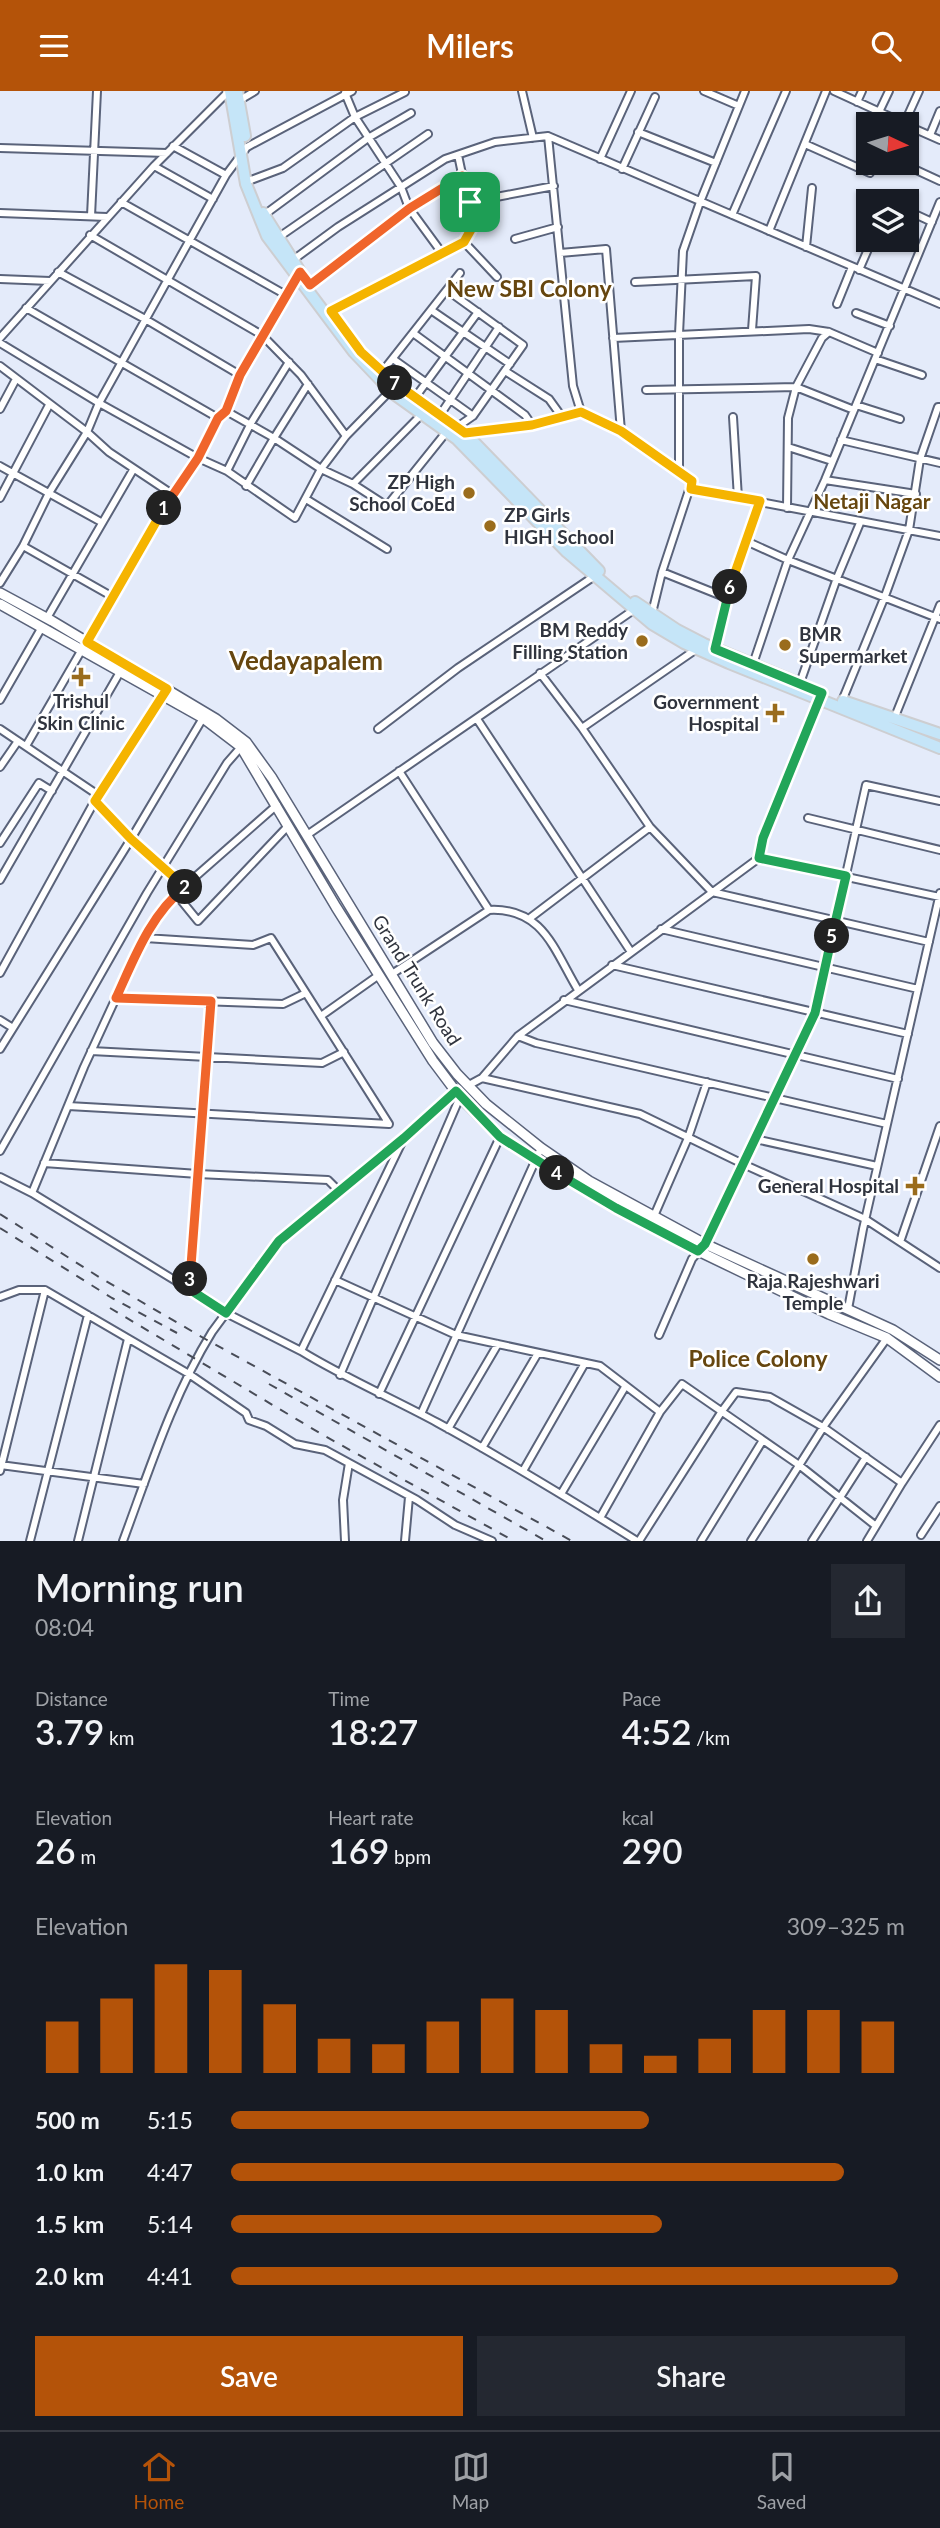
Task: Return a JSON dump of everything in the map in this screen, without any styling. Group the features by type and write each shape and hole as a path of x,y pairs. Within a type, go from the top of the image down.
{"main road":[{"path":"230,91 251,180 264,215 293,260 298,275 310,285 361,352 394,387 414,399 425,411 440,415 598,574 652,624 940,748"},
{"path":"238,96 246,184 267,236 354,352 425,411 455,429 483,464 568,552 598,574"},
{"path":"0,593 44,623 85,646 120,672 165,693 242,747 433,1061 458,1094 500,1137 616,1208 829,1314 887,1338 940,1377"},
{"path":"0,604 44,623"},
{"path":"637,608 652,613 700,646 715,649 800,683 821,696 939,732"},
{"name":"Grand Trunk Road","path":"85,646 165,693 216,719 246,742 272,778 433,1043 457,1074 486,1104 541,1149 589,1181 654,1216 701,1248 893,1329 940,1360"},
{"path":"377,972 384,962"},
{"path":"388,989 395,979"},
{"path":"449,1082 457,1074"},
{"path":"476,1113 486,1104"}],"street":[{"path":"91,216 97,91"},
{"path":"230,91 173,146 90,235 0,340 99,403 198,458 227,471 295,517 321,469 346,436 394,387"},
{"path":"238,96 255,91"},
{"path":"522,91 533,138"},
{"path":"600,159 631,91"},
{"path":"704,91 739,106"},
{"path":"679,472 679,334 683,251 699,202 745,91"},
{"path":"732,215 786,91"},
{"path":"769,231 827,91"},
{"path":"836,91 879,112 889,91"},
{"path":"857,101 862,91"},
{"path":"910,112 919,91"},
{"path":"1,579 23,546 49,493 87,432 99,403 226,175 244,151 347,92 355,117 401,187 410,208 442,253"},
{"path":"251,180 283,168 355,117 405,92"},
{"path":"622,169 655,97"},
{"path":"930,135 940,111"},
{"path":"264,215 369,138 411,113"},
{"path":"919,130 940,140"},
{"path":"638,132 716,163"},
{"path":"279,237 428,134"},
{"path":"548,136 573,386 581,412"},
{"path":"293,260 338,227 445,159 495,142 548,136 940,304"},
{"path":"805,144 856,167"},
{"path":"173,146 226,175"},
{"path":"0,148 167,153"},
{"path":"331,311 464,242 473,226 458,155"},
{"path":"154,166 213,199"},
{"path":"919,171 940,181"},
{"path":"310,285 410,208 462,176"},
{"path":"470,202 554,186"},
{"path":"806,247 812,188"},
{"path":"121,202 286,295"},
{"path":"753,664 788,560 825,480 940,202"},
{"path":"0,213 107,217"},
{"path":"919,216 932,222"},
{"path":"515,239 558,227"},
{"path":"90,235 262,335 308,384 346,436"},
{"path":"464,242 497,277"},
{"path":"560,253 606,249 621,431"},
{"path":"837,304 865,252"},
{"path":"58,272 240,375"},
{"path":"382,372 460,273"},
{"path":"26,746 172,494 198,458 218,418 226,411 240,375 298,275"},
{"path":"635,282 756,276 752,331"},
{"path":"0,279 50,281"},
{"path":"226,411 251,423 321,469 353,484 387,506 455,429 473,416 523,345 447,290"},
{"path":"26,308 218,418"},
{"path":"431,310 485,347 549,399 562,417"},
{"path":"414,399 478,312"},
{"path":"856,313 890,326"},
{"path":"440,415 499,327"},
{"path":"613,338 809,329 829,332 922,375"},
{"path":"787,508 788,418 796,387 822,338 829,332"},
{"path":"413,333 525,415 532,425"},
{"path":"393,359 473,416"},
{"path":"227,471 251,423 289,362"},
{"path":"0,366 133,470 172,494"},
{"path":"0,409 16,379"},
{"path":"246,486 308,384"},
{"path":"646,390 796,387 855,408 900,419"},
{"path":"0,498 50,405"},
{"path":"842,701 909,530 920,459 939,405"},
{"path":"353,484 425,411"},
{"path":"455,429 532,425 581,412 621,431 692,481 662,572 652,613"},
{"path":"733,417 738,498"},
{"path":"841,440 940,463"},
{"path":"788,447 832,461"},
{"path":"0,466 102,522"},
{"path":"0,700 133,470"},
{"path":"825,480 916,494"},
{"path":"691,489 940,536"},
{"path":"306,499 387,549"},
{"path":"715,649 727,598 760,501"},
{"path":"800,683 837,578 860,523"},
{"path":"746,541 937,618"},
{"path":"23,546 113,597"},
{"path":"662,572 727,598"},
{"path":"378,729 458,668 598,574"},
{"path":"894,719 940,605"},
{"path":"307,835 637,608"},
{"path":"582,728 700,646"},
{"path":"0,880 120,672"},
{"path":"540,673 582,728 650,827 712,892 929,942"},
{"path":"0,973 97,798 165,693"},
{"path":"469,1085 482,1078 517,1036 759,858 763,838 821,696"},
{"path":"0,1049 131,839 202,718"},
{"path":"477,719 631,952"},
{"path":"0,729 64,771 97,798 131,839 165,867 167,873 186,885"},
{"path":"0,767 18,741"},
{"path":"0,1151 3,1138 147,893 227,763 242,747"},
{"path":"398,771 488,910"},
{"path":"0,843 39,783 52,791"},
{"path":"659,1335 692,1259 701,1248 743,1164 815,1013 866,785 940,801"},
{"path":"32,1193 91,1051 155,920 176,894 277,805"},
{"path":"807,818 940,850"},
{"path":"176,894 198,921 288,826"},
{"path":"530,918 650,827"},
{"path":"759,858 940,896 865,1219 848,1309"},
{"path":"395,979 488,910 505,909 530,918 542,930 578,990"},
{"path":"661,929 918,989"},
{"path":"68,1106 389,1125 271,938 253,945 145,938"},
{"path":"612,965 908,1034"},
{"path":"321,1016 377,972"},
{"path":"116,998 283,1004 306,993"},
{"path":"564,1000 898,1079"},
{"path":"189,1289 211,1001"},
{"path":"0,1020 13,1028"},
{"path":"517,1036 536,1043 887,1124"},
{"path":"91,1051 322,1063 344,1052"},
{"path":"482,1078 640,1114 865,1219 940,1268"},
{"path":"654,1216 688,1138 707,1082"},
{"path":"123,1541 202,1347 279,1241 458,1094"},
{"path":"340,1375 458,1094"},
{"path":"900,1242 939,1129"},
{"path":"379,1394 500,1137"},
{"path":"300,1351 404,1138"},
{"path":"755,1139 877,1166"},
{"path":"421,1414 541,1149"},
{"path":"44,1163 328,1180 339,1191"},
{"path":"0,1177 32,1193 226,1313 340,1375 449,1429 638,1541 736,1392 770,1397 823,1427 902,1483"},
{"path":"335,1280 456,1335 600,1367 660,1412"},
{"path":"0,1297 19,1290 45,1290 189,1374 246,1413 248,1420 266,1426 295,1444 325,1450 455,1525 492,1541"},
{"path":"45,1290 0,1467 47,1470 144,1484"},
{"path":"30,1541 88,1315"},
{"path":"751,1541 823,1427 887,1338"},
{"path":"78,1541 128,1339"},
{"path":"449,1429 498,1344"},
{"path":"482,1448 538,1353"},
{"path":"523,1471 585,1363"},
{"path":"600,1518 660,1412 682,1384 799,1465 876,1526"},
{"path":"561,1494 625,1387"},
{"path":"867,1541 940,1425"},
{"path":"701,1541 763,1440"},
{"path":"812,1541 866,1457"},
{"path":"345,1541 343,1500 349,1463"},
{"path":"405,1541 409,1497"},
{"path":"921,1535 940,1506"}],"railway":[{"path":"0,1214 99,1277 207,1340 572,1541"},
{"path":"0,1228 112,1298 177,1333"},
{"path":"110,1308 323,1435 514,1541"},
{"path":"269,1384 546,1541"}],"place":[{"name":"ZP High School CoEd","path":"469,493"},
{"name":"ZP Girls HIGH School","path":"490,526"},
{"name":"BM Reddy Filling Station","path":"642,641"},
{"name":"BMR Supermarket","path":"785,645"},
{"name":"Trishul Skin Clinic","path":"81,677"},
{"name":"Government Hospital","path":"775,713"},
{"name":"General Hospital","path":"915,1186"},
{"name":"Raja Rajeshwari Temple","path":"813,1259"}],"district":[{"name":"New SBI Colony","path":"529,289"},
{"name":"Netaji Nagar","path":"872,502"},
{"name":"Vedayapalem","path":"306,661"},
{"name":"Police Colony","path":"758,1359"}],"route":[{"path":"462,176 470,202 473,226 464,242 331,311 361,352 382,372 414,399 465,433 532,425 581,412 621,431 692,481 691,489 760,501 727,598 715,649 822,693 763,838 759,858 846,876 815,1013 705,1244 698,1251 579,1187 500,1137 456,1091 404,1138 279,1241 226,1313 189,1289 211,1001 116,998 155,920 170,899 186,885 167,873 165,867 131,839 95,801 167,689 87,642 172,494 198,458 218,418 226,411 240,375 300,272 310,285 410,208 462,176"}]}
